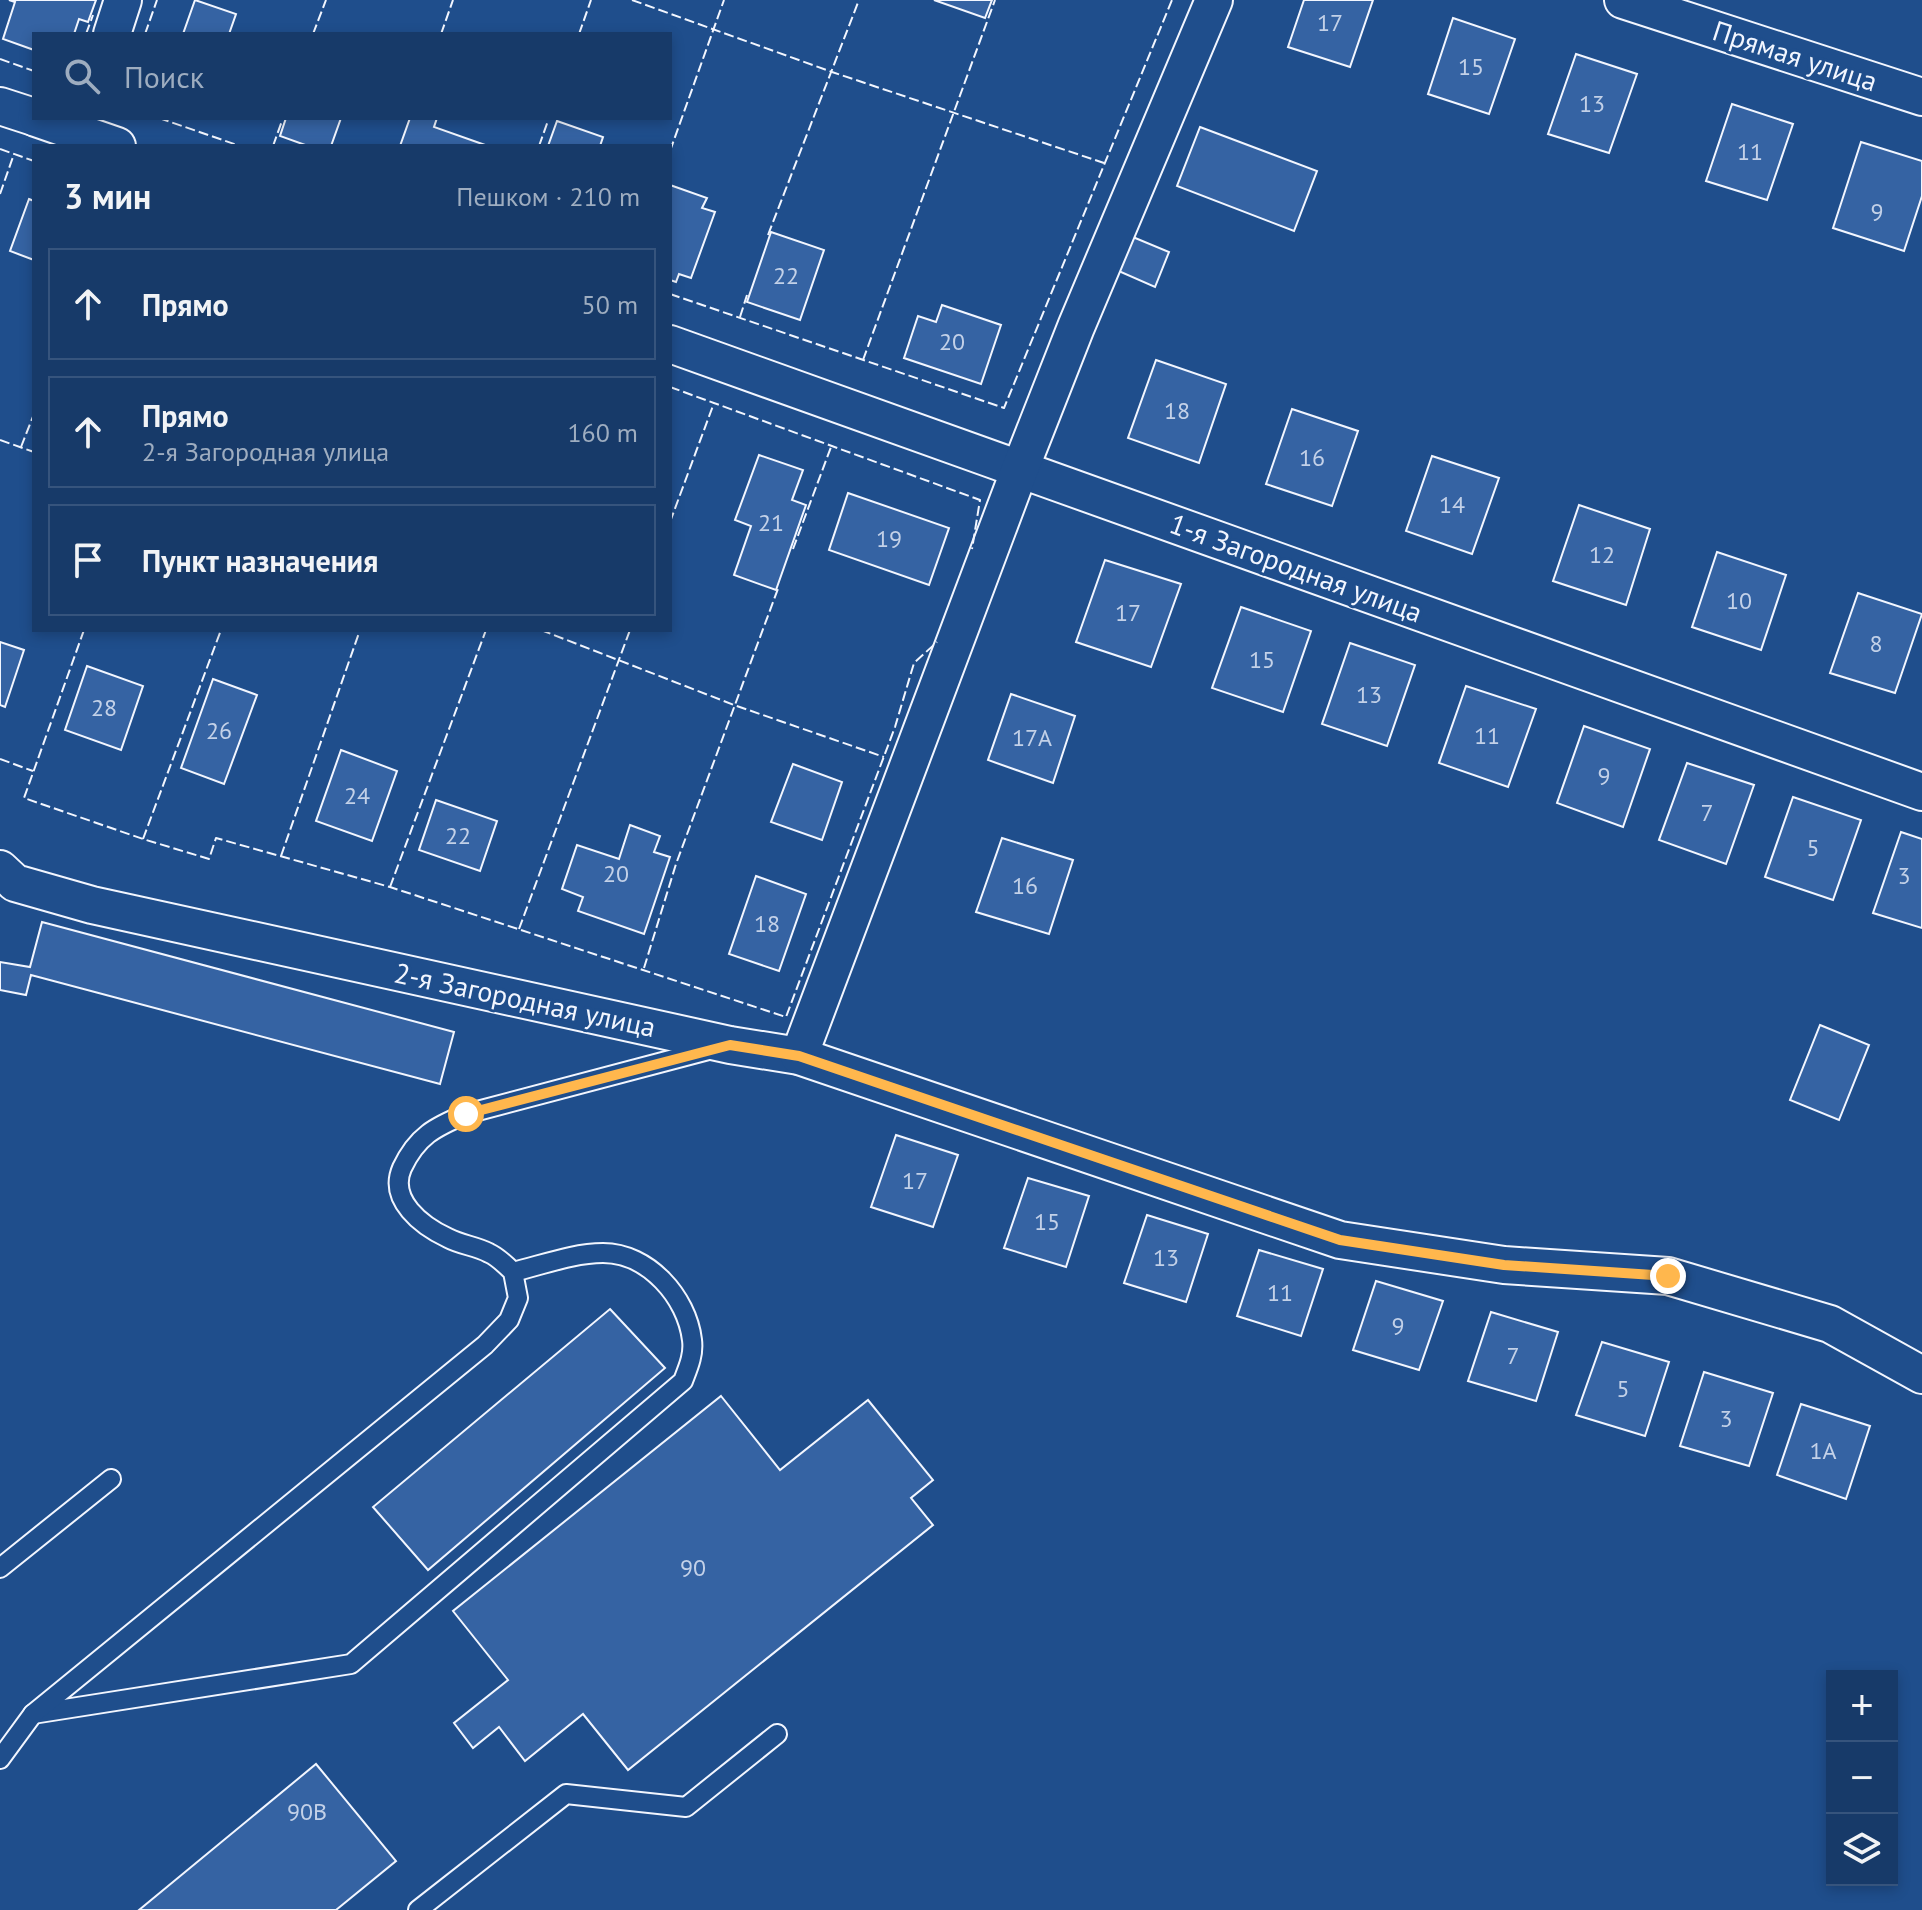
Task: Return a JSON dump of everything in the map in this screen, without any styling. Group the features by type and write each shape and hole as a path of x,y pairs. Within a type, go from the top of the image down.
{"street":[{"path":"113,32 123,0"},
{"path":"799,1056 1020,469 1076,327 1214,0"},
{"name":"Прямая улица","path":"1623,0 1922,97"},
{"path":"0,106 32,117"},
{"path":"48,120 81,125 114,144"},
{"name":"1-я Загородная улица","path":"672,345 1922,792"},
{"name":"2-я Загородная улица","path":"0,869 15,883 92,905 730,1045 799,1056 1340,1240 1504,1265 1668,1276 1830,1324 1922,1375"}],"lane":[{"path":"0,1759 33,1714 485,1345 509,1320 518,1298 513,1272 490,1253 447,1238 413,1216 400,1195 399,1174 410,1151 433,1128 466,1114 730,1045"},
{"path":"33,1714 351,1664 683,1381 691,1361 692,1339 682,1310 664,1280 638,1259 604,1253 513,1272"},
{"path":"0,1568 111,1479"},
{"path":"418,1910 566,1794 686,1807 777,1734"}],"building":[{"path":"9,0 96,0 88,22 79,19 75,32 32,32 32,49 3,39 15,2"},
{"path":"195,0 236,14 230,32 184,32"},
{"path":"934,0 992,0 985,18"},
{"path":"1304,0 1373,0 1350,67 1288,47"},
{"path":"1453,18 1515,39 1489,114 1428,94"},
{"path":"1576,54 1637,74 1609,153 1548,134"},
{"path":"1732,104 1793,124 1767,200 1706,181"},
{"path":"285,120 340,120 332,144 302,144 280,136"},
{"path":"409,120 436,120 434,127 482,144 401,144"},
{"path":"557,121 603,137 601,144 549,144"},
{"path":"1200,127 1317,171 1294,231 1177,186"},
{"path":"1861,142 1922,161 1922,196 1904,251 1833,228"},
{"path":"672,186 707,198 702,208 715,212 691,278 679,274 676,282 672,281"},
{"path":"29,199 32,200 32,259 10,251"},
{"path":"771,232 824,250 800,320 747,302"},
{"path":"1128,235 1169,252 1155,287 1114,269"},
{"path":"942,305 1001,325 981,384 904,358 918,316 936,322"},
{"path":"1156,360 1226,384 1199,463 1128,438"},
{"path":"1292,409 1358,431 1332,506 1266,484"},
{"path":"759,455 803,470 792,500 806,505 776,590 734,575 751,526 735,520"},
{"path":"1432,456 1499,478 1472,554 1406,531"},
{"path":"848,493 949,528 929,585 829,550"},
{"path":"1579,505 1650,529 1626,605 1553,581"},
{"path":"1717,552 1786,575 1761,650 1692,627"},
{"path":"1105,560 1181,584 1151,667 1076,642"},
{"path":"1858,593 1922,614 1895,693 1830,673"},
{"path":"1241,607 1311,631 1283,712 1212,688"},
{"path":"0,642 24,650 5,707 0,705"},
{"path":"1350,643 1415,665 1387,746 1322,724"},
{"path":"87,666 143,686 121,750 65,730"},
{"path":"213,679 257,695 224,784 181,768"},
{"path":"1466,686 1536,709 1508,787 1439,763"},
{"path":"1011,694 1075,716 1053,783 988,760"},
{"path":"1584,726 1650,749 1623,827 1557,803"},
{"path":"341,750 397,771 372,841 316,821"},
{"path":"1687,763 1754,785 1726,864 1659,840"},
{"path":"793,764 842,782 822,840 771,822"},
{"path":"1793,797 1861,820 1833,900 1765,877"},
{"path":"436,800 497,821 480,871 419,850"},
{"path":"630,825 660,836 654,852 670,857 644,934 578,911 583,897 562,889 577,845 619,859"},
{"path":"1901,832 1922,839 1922,928 1873,913"},
{"path":"1002,838 1073,860 1049,934 976,912"},
{"path":"756,876 806,894 779,971 729,954"},
{"path":"42,922 454,1032 440,1084 31,975 26,995 0,990 0,962 30,967"},
{"path":"1820,1025 1869,1045 1839,1120 1790,1100"},
{"path":"896,1135 958,1155 933,1227 871,1207"},
{"path":"1028,1178 1089,1196 1066,1267 1004,1248"},
{"path":"1147,1215 1208,1234 1186,1302 1124,1283"},
{"path":"1259,1250 1323,1269 1301,1336 1237,1316"},
{"path":"1376,1281 1443,1301 1419,1370 1353,1350"},
{"path":"610,1309 665,1368 428,1570 373,1507"},
{"path":"1491,1312 1558,1332 1536,1401 1468,1381"},
{"path":"1602,1342 1669,1362 1645,1436 1576,1415"},
{"path":"1704,1372 1773,1393 1749,1466 1680,1446"},
{"path":"721,1396 780,1470 868,1400 933,1480 911,1498 933,1525 628,1770 583,1714 525,1761 499,1727 473,1748 454,1723 508,1680 453,1611"},
{"path":"1801,1404 1870,1426 1846,1499 1777,1475"},
{"path":"316,1764 396,1861 336,1910 139,1910"}],"fence":[{"path":"146,32 157,0"},
{"path":"314,32 326,0"},
{"path":"442,32 453,0"},
{"path":"580,32 591,0"},
{"path":"632,0 832,72 1104,163"},
{"path":"672,145 724,0"},
{"path":"768,235 859,0"},
{"path":"863,360 995,0"},
{"path":"672,295 1004,408 1172,0"},
{"path":"87,32 93,15"},
{"path":"0,59 32,70"},
{"path":"165,120 234,144"},
{"path":"274,144 282,120"},
{"path":"540,144 548,120"},
{"path":"0,149 32,160"},
{"path":"0,194 14,154"},
{"path":"740,317 747,295"},
{"path":"672,388 980,500 972,549"},
{"path":"672,517 714,403"},
{"path":"21,447 32,419"},
{"path":"0,440 32,451"},
{"path":"793,549 831,447"},
{"path":"644,968 676,864 779,586"},
{"path":"83,632 24,798 209,859 216,838 390,887 786,1017 895,727 914,663 937,642"},
{"path":"143,839 220,632"},
{"path":"281,856 359,632"},
{"path":"390,887 485,632"},
{"path":"546,632 734,705 884,757"},
{"path":"519,929 629,632"},
{"path":"0,759 33,771"}],"route":[{"path":"466,1114 730,1045 799,1056 1340,1240 1504,1265 1668,1276"}]}
